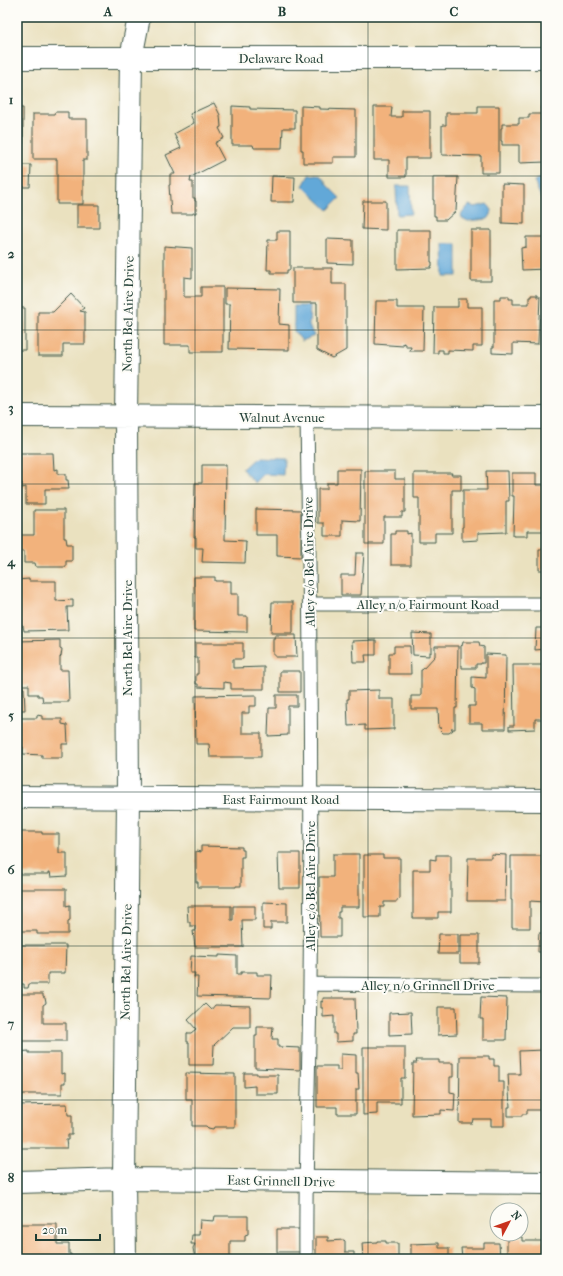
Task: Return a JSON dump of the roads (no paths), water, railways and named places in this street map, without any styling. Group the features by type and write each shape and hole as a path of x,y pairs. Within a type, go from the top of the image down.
{"street":[{"name":"North Bel Aire Drive","path":"125,1259 124,1179 128,798 126,416 131,58 139,17"},
{"name":"Delaware Road","path":"17,58 546,58"},
{"name":"Walnut Avenue","path":"17,416 546,418"},
{"name":"East Fairmount Road","path":"17,797 310,800 546,800"},
{"name":"East Grinnell Drive","path":"17,1182 124,1179 546,1183"}],"lane":[{"name":"Alley e/o Bel Aire Drive","path":"306,1259 310,984 310,604 307,417"},
{"name":"Alley n/o Fairmount Road","path":"310,604 546,604"},
{"name":"Alley n/o Grinnell Drive","path":"310,984 546,986"}],"water":[{"path":"317,174 322,177 327,185 340,198 328,210 303,186 309,175"},
{"path":"546,176 546,209 534,181"},
{"path":"396,186 410,186 411,214 397,215"},
{"path":"487,204 492,211 488,219 468,221 462,218 461,215 469,205 475,207"},
{"path":"442,244 457,244 457,276 443,276"},
{"path":"294,306 310,306 309,326 314,336 302,341 294,331"},
{"path":"255,457 284,458 283,475 264,474 255,483 242,469"}]}
